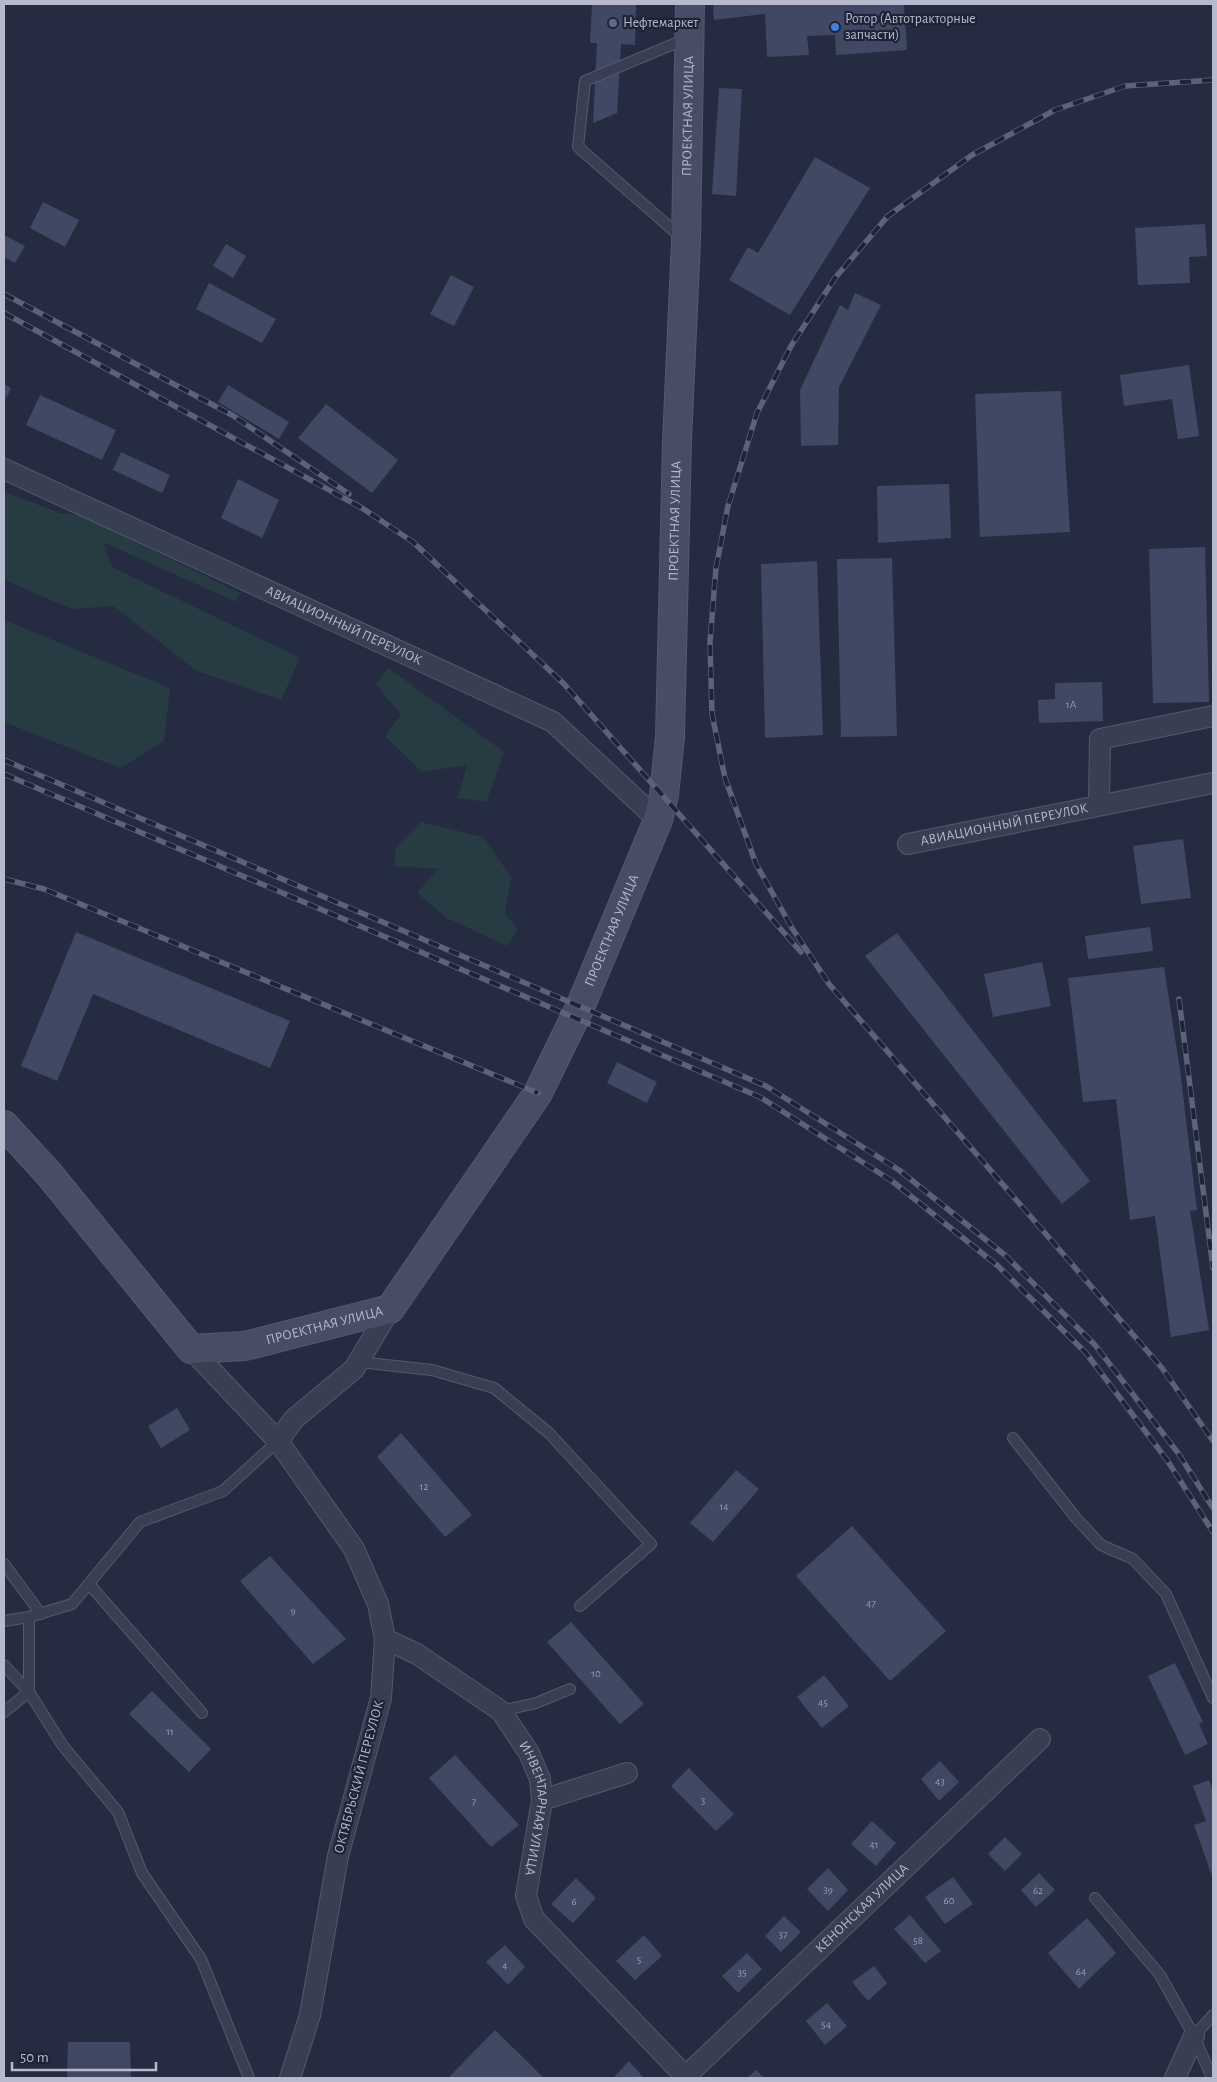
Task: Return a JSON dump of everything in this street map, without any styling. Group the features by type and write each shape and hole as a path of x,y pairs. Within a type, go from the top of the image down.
{"street":[{"name":"ПРОЕКТНАЯ УЛИЦА","path":"191,1348 245,1346 390,1309 538,1093 581,1005 658,820 664,795 670,737 677,441 686,241 690,4"},
{"name":"АВИАЦИОННЫЙ ПЕРЕУЛОК","path":"4,469 553,722 658,820"},
{"name":"АВИАЦИОННЫЙ ПЕРЕУЛОК","path":"1099,806 1100,739 1213,716"},
{"name":"АВИАЦИОННЫЙ ПЕРЕУЛОК","path":"908,844 1213,783"},
{"path":"4,1125 49,1174 191,1348"},
{"path":"278,1441 294,1419 354,1369 390,1309"},
{"name":"ОКТЯБРЬСКИЙ ПЕРЕУЛОК","path":"191,1348 278,1441 354,1549 378,1604 385,1639 381,1698 338,1856 310,2015 290,2078"},
{"name":"ИНВЕНТАРНАЯ УЛИЦА","path":"385,1639 417,1654 502,1711 529,1753 540,1779 542,1800 526,1896 534,1919 686,2078"},
{"name":"КЕНОНСКАЯ УЛИЦА","path":"686,2078 1040,1739"},
{"path":"542,1800 626,1773"},
{"path":"1175,2078 1194,2036"}],"lane":[{"path":"686,241 578,147 585,81 690,37"},
{"path":"359,1362 432,1370 494,1388 549,1433 651,1544 580,1606"},
{"path":"1013,1438 1076,1518 1101,1545 1132,1559 1166,1594 1213,1698"},
{"path":"4,1621 41,1614 72,1604 140,1522 223,1491 278,1441"},
{"path":"4,1564 41,1614"},
{"path":"89,1584 202,1713"},
{"path":"29,1617 29,1692"},
{"path":"4,1665 29,1692 63,1746 118,1812 142,1873 201,1959 249,2078"},
{"path":"502,1711 536,1703 570,1689"},
{"path":"4,1712 29,1692"},
{"path":"1096,1898 1160,1975 1194,2036 1212,2078"},
{"path":"1194,2036 1213,2015"}],"shaded area":[{"path":"4,492 60,513 80,515 240,593 236,602 103,542 112,567 300,658 281,700 197,671 113,606 72,609 4,580"},
{"path":"4,620 170,688 164,741 120,768 4,722"},
{"path":"388,668 504,752 486,802 458,798 467,765 422,772 385,736 401,715 376,684"},
{"path":"421,822 483,837 511,877 505,914 518,929 507,946 447,918 417,893 438,869 394,866 396,847"}],"building":[{"path":"592,4 636,4 635,45 621,44 617,113 593,123 597,43 590,43"},
{"name":"Ротор (Автотракторные запчасти)","path":"713,4 904,4 907,50 836,55 835,35 807,36 809,55 767,57 765,14 714,20"},
{"path":"719,88 742,89 736,196 712,194"},
{"path":"815,157 870,188 790,315 729,280 748,247 758,253"},
{"path":"43,202 79,220 65,247 30,228"},
{"path":"1205,224 1207,256 1189,257 1190,283 1138,285 1135,228"},
{"path":"4,235 25,246 15,263 4,257"},
{"path":"226,244 246,256 233,278 213,266"},
{"path":"451,275 474,287 454,326 430,314"},
{"path":"209,283 276,319 262,343 196,309"},
{"path":"855,293 881,305 839,387 838,445 801,446 800,390 840,305 848,310"},
{"path":"1189,365 1199,436 1178,439 1172,399 1124,406 1120,375"},
{"path":"4,384 11,388 4,403"},
{"path":"228,385 289,422 279,439 218,402"},
{"path":"1061,391 1070,532 980,537 975,394"},
{"path":"40,395 116,430 102,460 26,425"},
{"path":"326,404 398,460 372,493 298,438"},
{"path":"121,452 170,475 162,493 113,470"},
{"path":"238,479 279,500 262,538 221,518"},
{"path":"949,484 951,538 878,543 877,486"},
{"path":"1205,547 1209,702 1153,703 1149,549"},
{"path":"892,558 897,736 841,737 837,559"},
{"path":"817,561 823,735 765,738 761,564"},
{"path":"1102,682 1103,721 1039,723 1038,700 1055,699 1055,683"},
{"path":"1183,839 1191,898 1141,904 1133,846"},
{"path":"1150,927 1153,951 1088,959 1085,936"},
{"path":"76,932 290,1021 270,1068 93,994 57,1081 21,1066"},
{"path":"897,933 1090,1181 1062,1204 865,956"},
{"path":"1042,962 1051,1006 993,1017 984,974"},
{"path":"1164,967 1180,1070 1197,1210 1190,1211 1209,1330 1171,1337 1155,1216 1130,1220 1116,1099 1083,1102 1068,978"},
{"path":"617,1062 657,1082 647,1103 607,1083"},
{"path":"177,1408 190,1430 161,1448 148,1426"},
{"path":"401,1433 472,1515 445,1537 377,1457"},
{"path":"736,1470 759,1489 713,1542 690,1523"},
{"path":"852,1526 946,1631 890,1681 796,1576"},
{"path":"270,1556 346,1639 313,1664 240,1581"},
{"path":"571,1622 644,1704 620,1724 547,1642"},
{"path":"1175,1663 1203,1722 1199,1724 1208,1744 1185,1755 1148,1676"},
{"path":"824,1675 849,1706 822,1728 797,1697"},
{"path":"152,1691 211,1749 189,1772 129,1714"},
{"path":"455,1755 519,1825 491,1847 429,1778"},
{"path":"940,1761 959,1782 939,1801 921,1779"},
{"path":"689,1768 734,1814 716,1831 671,1786"},
{"path":"1209,1780 1213,1791 1213,1879 1194,1825 1206,1821 1193,1786"},
{"path":"872,1821 896,1843 876,1866 851,1844"},
{"path":"1005,1837 1022,1854 1005,1871 988,1854"},
{"path":"828,1868 848,1890 828,1911 807,1889"},
{"path":"1039,1873 1055,1890 1036,1907 1021,1890"},
{"path":"953,1877 973,1904 945,1924 925,1897"},
{"path":"576,1878 596,1898 573,1923 551,1904"},
{"path":"910,1915 941,1951 925,1963 894,1929"},
{"path":"784,1916 801,1932 781,1952 765,1936"},
{"path":"1087,1918 1116,1953 1079,1989 1048,1953"},
{"path":"644,1935 662,1956 635,1980 616,1961"},
{"path":"505,1945 525,1967 508,1985 486,1962"},
{"path":"747,1953 762,1969 738,1993 722,1976"},
{"path":"874,1966 887,1983 868,2001 852,1982"},
{"path":"827,2003 847,2026 825,2045 806,2021"},
{"path":"495,2030 544,2078 448,2078"},
{"path":"68,2042 130,2042 131,2078 67,2078"},
{"path":"629,2061 644,2078 613,2078"},
{"path":"756,2070 764,2078 747,2078"}],"railway":[{"path":"1213,80 1125,86 1055,110 972,155 888,216 835,278 791,346 757,413 728,506 716,568 710,642 712,714 725,778 756,864 792,928 829,984 1162,1368 1213,1441"},
{"path":"4,294 232,415 349,494"},
{"path":"4,313 362,508 413,542 564,684 801,952"},
{"path":"4,760 766,1086 899,1170 1006,1256 1095,1345 1178,1453 1213,1508"},
{"path":"4,774 760,1097 892,1181 998,1266 1086,1353 1167,1460 1213,1532"},
{"path":"4,879 44,889 538,1093"},
{"path":"1179,999 1213,1268"}],"place":[{"name":"Нефтемаркет","path":"613,23"},
{"name":"Ротор (Автотракторные запчасти)","path":"835,27"}]}
